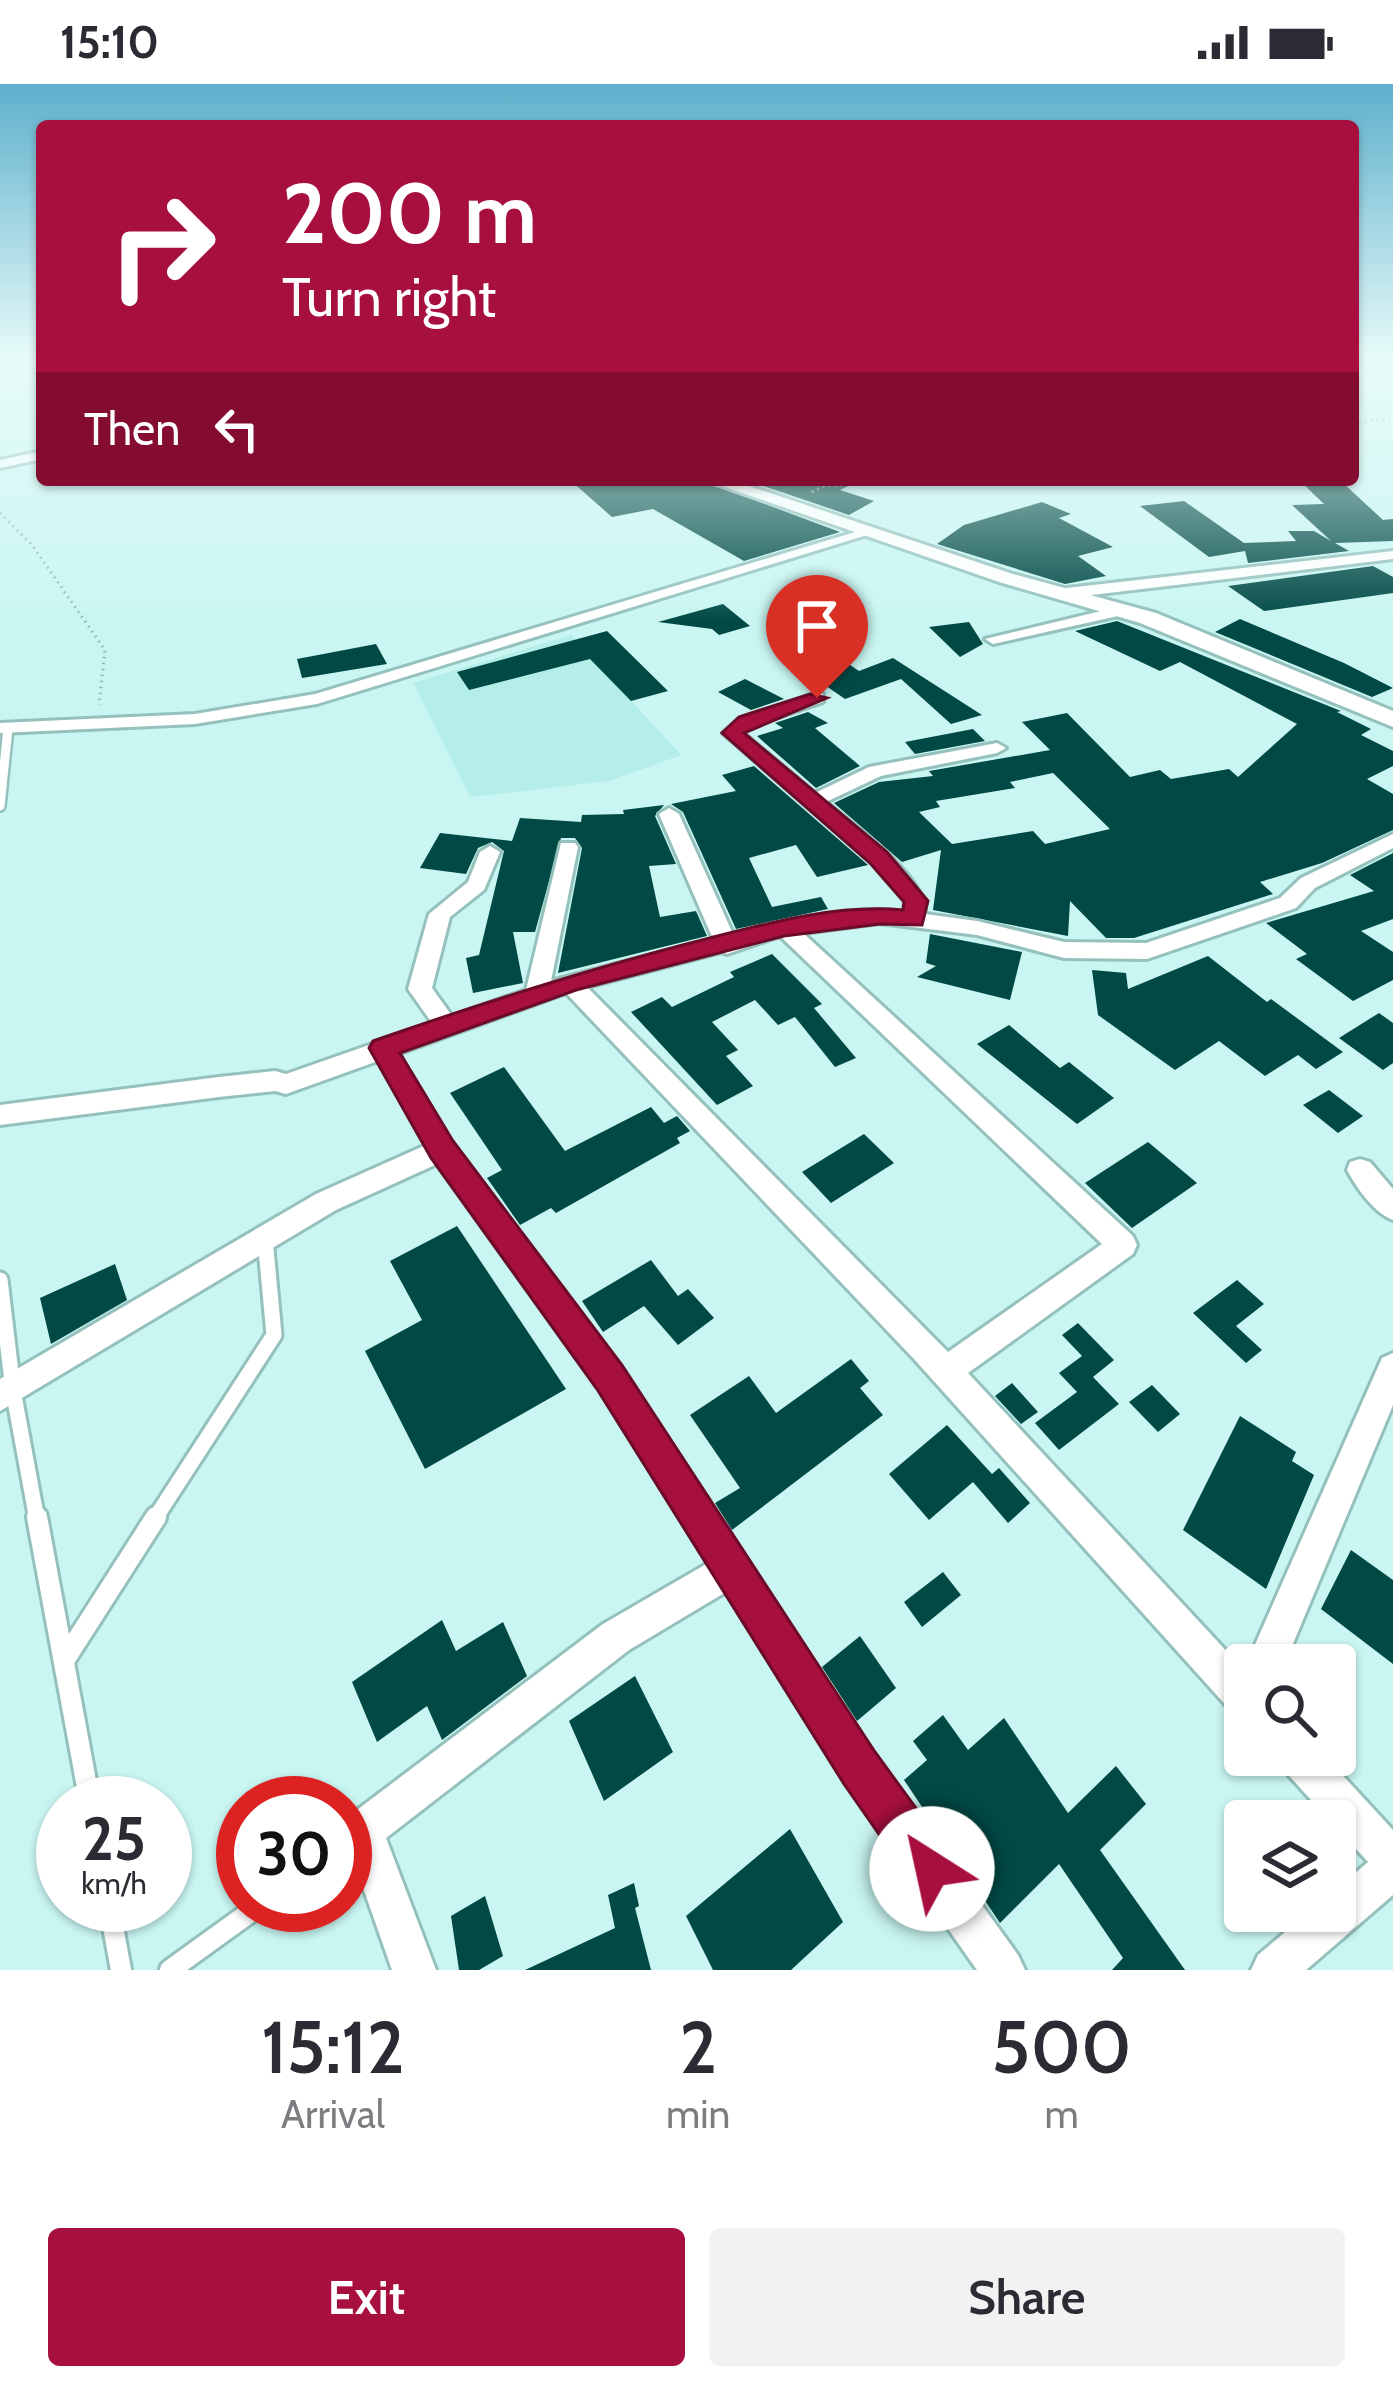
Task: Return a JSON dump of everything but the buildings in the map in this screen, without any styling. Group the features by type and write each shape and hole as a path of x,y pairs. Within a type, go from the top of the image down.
{"street":[{"path":"0,464 36,456"},
{"path":"734,486 1058,594 1121,610 1252,659 1393,720"},
{"path":"4,728 195,719 317,699 870,532"},
{"path":"1058,594 1393,555"},
{"path":"993,639 1121,610"},
{"path":"817,698 746,722 732,733 879,857 916,901 914,919"},
{"path":"813,801 876,771 997,748"},
{"path":"669,814 727,946"},
{"path":"0,1114 275,1081 286,1084 570,982 784,928 880,916 977,928 1064,950 1147,951 1288,903 1309,883 1393,840"},
{"path":"537,994 568,847"},
{"path":"446,1025 420,989 440,914 477,885 490,852"},
{"path":"784,928 1123,1245 946,1371"},
{"path":"570,982 946,1371 1224,1676"},
{"path":"383,1048 442,1150 609,1377 860,1768 1004,1970"},
{"path":"6,1393 326,1202 442,1150"},
{"path":"1360,1170 1393,1208"},
{"path":"1274,1644 1393,1368"},
{"path":"372,1823 616,1637 732,1568"},
{"path":"1274,1970 1393,1864 1315,1776"},
{"path":"372,1877 414,1970"}],"lane":[{"path":"0,806 4,728"},
{"path":"64,1660 274,1335 265,1238"},
{"path":"0,1280 6,1393 85,1776"},
{"path":"114,1932 121,1970"},
{"path":"170,1970 223,1932"}],"path":[{"path":"791,503 821,486"},
{"path":"0,513 32,545 106,650 97,724"}],"shaded area":[{"path":"571,635 681,755 609,781 470,797 413,683"}],"route":[{"path":"817,698 746,722 732,733 879,857 916,901 914,919 880,916 784,928 570,982 383,1048 442,1150 609,1377 860,1768 932,1869"}]}
